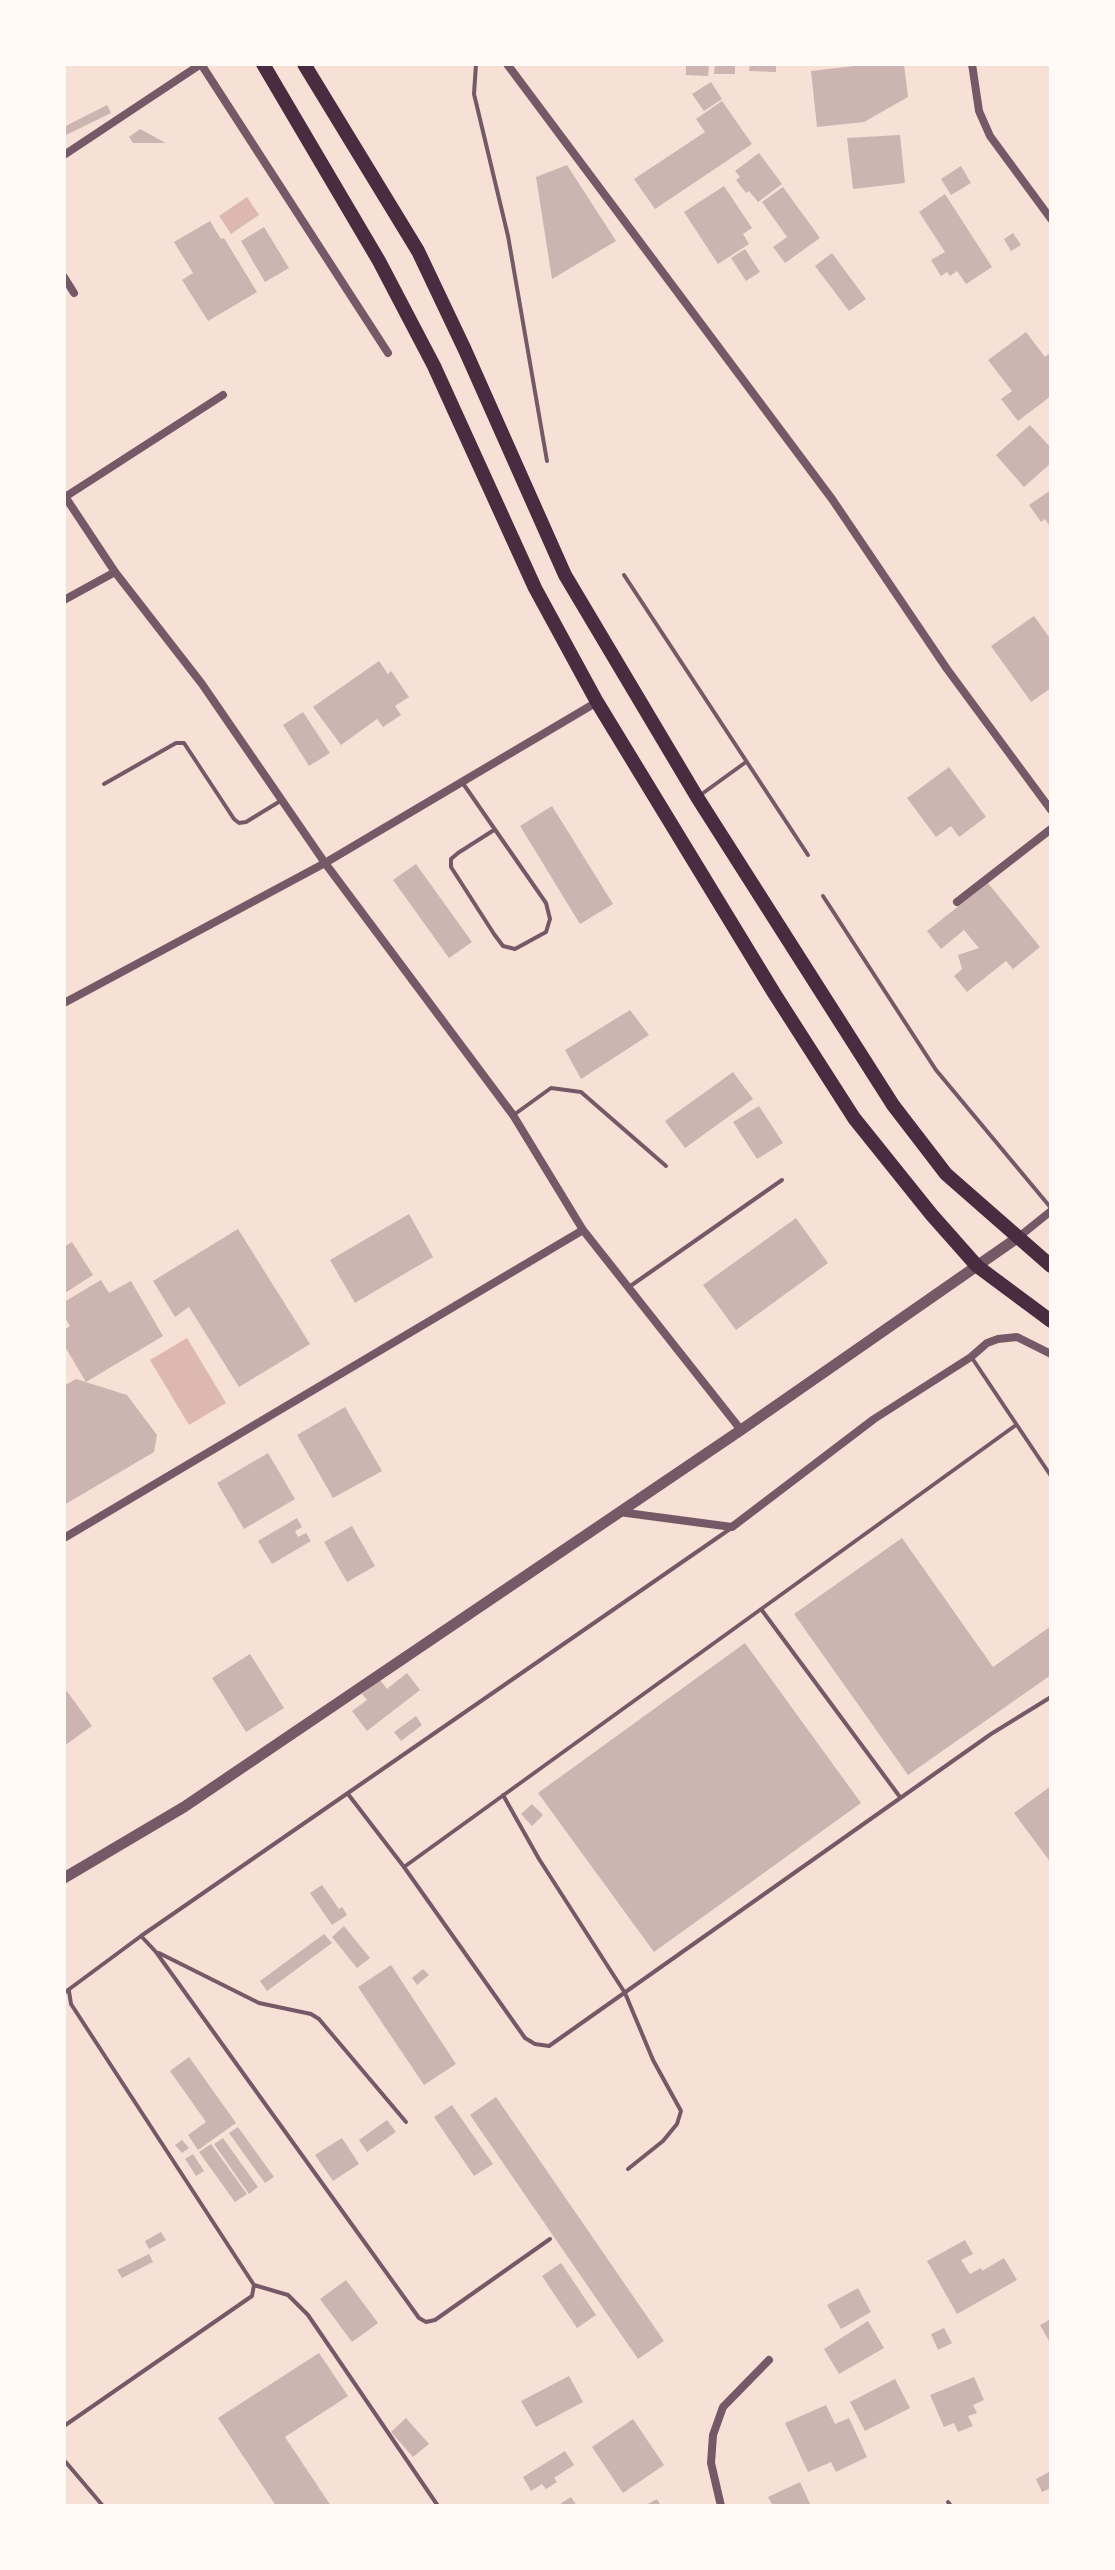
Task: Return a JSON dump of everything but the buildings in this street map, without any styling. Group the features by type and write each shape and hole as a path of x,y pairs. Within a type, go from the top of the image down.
{"main road":[{"path":"263,64 379,261 434,366 535,588 597,702 774,993 854,1118 931,1214 977,1266 1051,1321"},
{"path":"304,64 418,251 565,575 697,797 893,1105 946,1174 1051,1266"}],"street":[{"path":"64,155 201,64 388,353"},
{"path":"507,64 832,499 947,669 1051,810"},
{"path":"972,64 979,111 990,136 1051,219"},
{"path":"64,277 74,293"},
{"path":"223,395 65,496 115,572 202,684 325,863 513,1115 583,1230 741,1430"},
{"path":"64,600 115,572"},
{"path":"64,1003 325,863 597,702"},
{"path":"957,902 1051,829"},
{"path":"64,1878 184,1807 741,1430 1020,1236 1051,1209"},
{"path":"64,1538 583,1230"},
{"path":"618,1512 732,1527 874,1419 971,1357 987,1343 1017,1337 1051,1354"},
{"path":"721,2506 711,2463 713,2435 723,2407 769,2360"}],"lane":[{"path":"476,64 474,94 508,236 547,461"},
{"path":"624,575 808,855"},
{"path":"104,784 168,746 184,743 239,823 246,822 282,800"},
{"path":"697,797 746,762"},
{"path":"462,782 546,903 550,919 546,932 515,949 503,946 451,867 451,859 494,830"},
{"path":"823,896 936,1070 1051,1209"},
{"path":"513,1115 551,1088 581,1092 666,1166"},
{"path":"629,1287 782,1180"},
{"path":"971,1357 1051,1476"},
{"path":"404,1867 1016,1425"},
{"path":"64,1993 141,1936 732,1527"},
{"path":"761,1609 901,1797"},
{"path":"348,1794 404,1867 525,2038 535,2044 549,2046 991,1734 1051,1697"},
{"path":"503,1795 539,1859 625,1993 653,2060 681,2111 677,2124 663,2141 628,2169"},
{"path":"141,1936 156,1952 419,2318 426,2322 435,2320 550,2239"},
{"path":"156,1952 259,2003 311,2014 319,2019 406,2122"},
{"path":"70,1989 68,1997 71,2004 254,2285 288,2295 308,2315 438,2506"},
{"path":"64,2426 252,2296 254,2285"},
{"path":"64,2460 103,2506"}],"shaded area":[{"path":"247,197 259,215 231,234 219,216"},
{"path":"187,1338 226,1403 189,1425 150,1360"}]}
